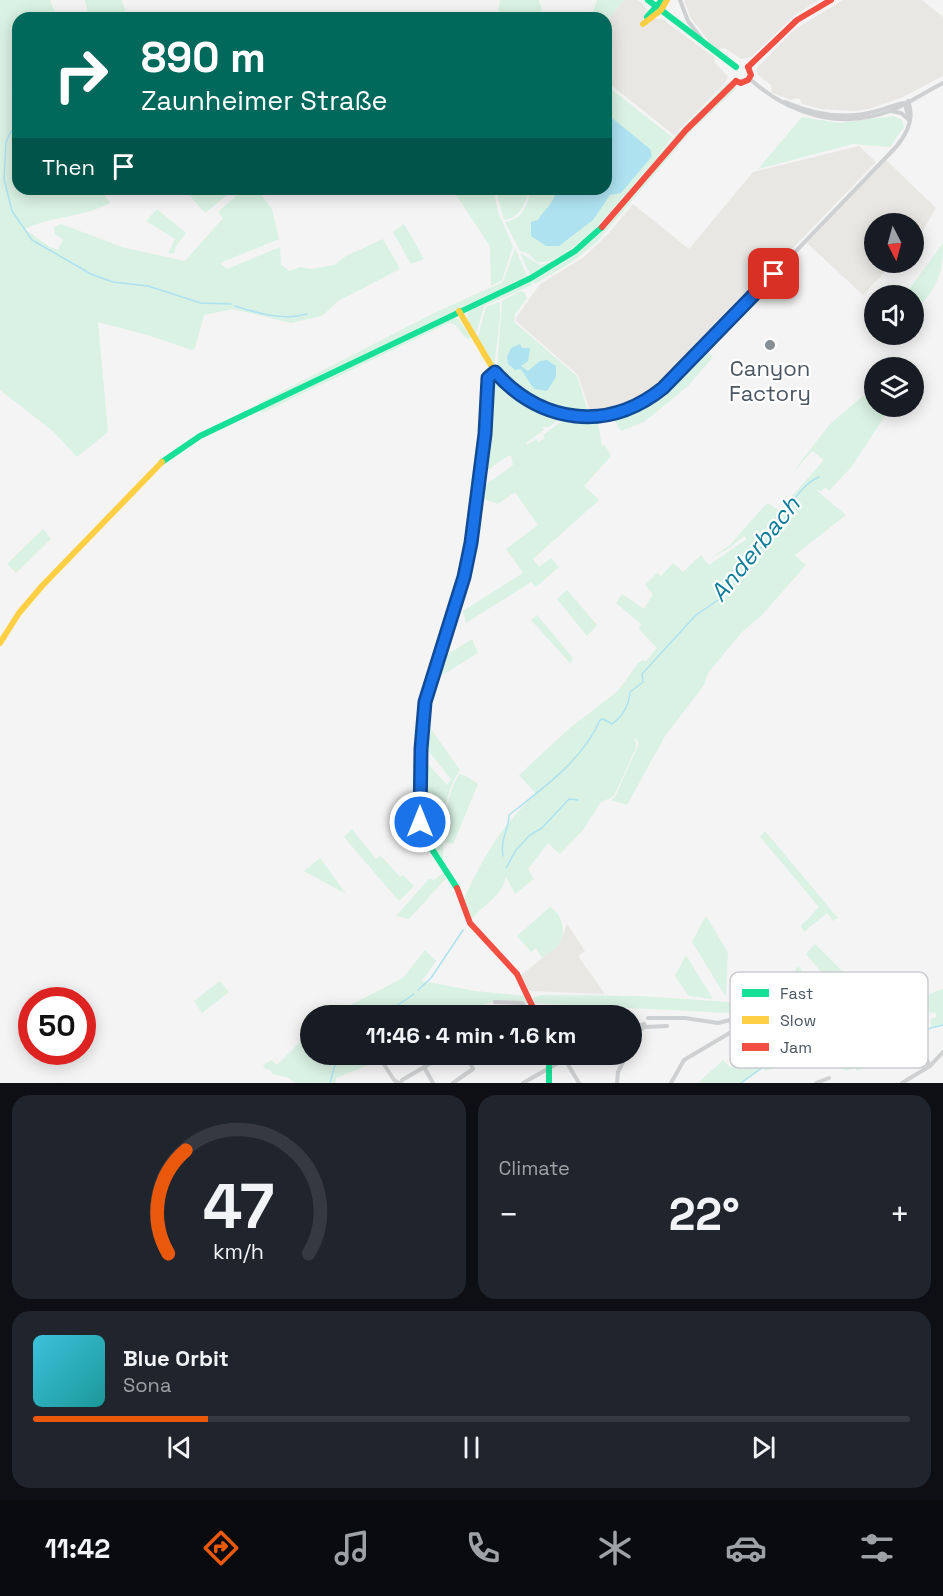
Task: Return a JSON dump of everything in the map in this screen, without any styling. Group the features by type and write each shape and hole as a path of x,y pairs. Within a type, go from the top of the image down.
{"main road":[{"path":"648,0 736,67"},
{"path":"659,8 662,0"},
{"path":"659,8 667,0"},
{"path":"748,67 797,21 831,0"},
{"path":"736,67 743,65 751,72 750,78 743,83 736,81"},
{"path":"736,67 733,74 736,81"},
{"path":"0,643 23,609 165,457 200,436 548,270 584,246 616,213 684,132 736,81"},
{"path":"459,311 495,372 488,382 485,434 471,543 464,577 425,702 420,816 423,835 454,881 470,923 517,974 533,1005"},
{"path":"549,1083 550,1067"}],"street":[{"path":"680,0 688,21 704,44"},
{"path":"750,78 774,97 796,110 821,117 858,118 890,111 943,83"},
{"path":"774,97 806,110 842,116 868,114 907,102"},
{"path":"495,372 511,388 528,400 545,409 572,415 594,417 610,415 647,400 673,379 893,151 904,137 909,122 907,102"},
{"path":"890,111 901,113 909,122"},
{"path":"495,1002 522,1003 523,1005"},
{"path":"648,1018 685,1018 718,1023 730,1021"},
{"path":"642,1030 667,1026"},
{"path":"671,1083 684,1060 730,1032"},
{"path":"928,1062 930,1066 943,1052"},
{"path":"384,1065 393,1080 400,1083 428,1065"},
{"path":"453,1083 473,1069 471,1065"},
{"path":"523,1083 553,1065"},
{"path":"568,1065 579,1083"},
{"path":"617,1083 622,1065"},
{"path":"424,1067 433,1083"},
{"path":"902,1083 927,1068"},
{"path":"816,1083 829,1078"}],"shaded area":[{"path":"624,0 637,0 643,4 653,19 662,19 714,57 715,63 728,76 725,83 674,135 612,86 612,15"},
{"path":"684,0 819,0 795,15 751,57 741,59 725,48 719,50 710,43 691,18"},
{"path":"843,0 922,0 943,17 943,76 903,97 869,109 854,111 821,109 802,104 800,99 791,100 772,93 771,85 757,74 756,69 794,30"},
{"path":"859,146 876,162 669,376 641,397 620,406 590,411 578,375 516,321 540,284 584,257 608,234 633,204 689,249 753,172"},
{"path":"886,160 936,208 924,229 924,213 864,213 864,273 884,273 872,285 864,285 863,295 807,243"},
{"path":"567,924 585,951 578,956 605,994 529,991 521,975 559,945"}],"green space":[{"path":"0,0 50,0 55,12 12,12 12,96 6,94 12,96 12,195 104,195 110,203 25,229 48,246 58,250 63,240 55,234 54,227 61,224 125,248 185,261 223,218 218,212 237,195 262,195 272,209 279,239 220,263 227,269 280,247 281,264 289,271 300,267 311,269 334,265 346,256 383,239 400,269 338,301 322,316 291,323 233,309 204,315 195,348 192,350 98,322 108,432 77,457 54,432 0,390"},
{"path":"85,0 122,0 125,12 88,12"},
{"path":"500,0 539,0 542,12 498,12"},
{"path":"597,0 624,0 612,15 612,12 593,12"},
{"path":"729,81 728,85 614,213 578,249 533,275 530,274 520,253 540,265 558,259 576,247 609,216 680,130"},
{"path":"735,86 736,89 692,130 597,242 572,262 535,284 533,280 565,262 601,233 688,130"},
{"path":"612,90 672,137 629,191 591,233 553,260 537,262 527,253 520,251 505,222 516,218 526,206 530,195 612,195"},
{"path":"894,116 902,120 904,127 890,147 853,144 758,169 802,117 839,123"},
{"path":"189,195 227,195 205,213"},
{"path":"456,195 494,195 498,212 513,246 502,280 491,286 490,246"},
{"path":"498,195 528,195 519,213 504,220"},
{"path":"157,209 186,233 176,246 174,254 168,253 175,239 146,221"},
{"path":"404,224 424,259 411,264 393,232"},
{"path":"943,243 938,278 924,301 924,285 912,285 921,273 924,273 924,269"},
{"path":"515,248 527,276 260,405 257,404 434,313 503,282"},
{"path":"531,281 532,285 484,306 476,335 468,325 467,311"},
{"path":"520,291 524,292 527,298 515,314 514,322 577,376 588,412 560,408 538,400 517,386 497,367 502,301"},
{"path":"500,302 494,368 477,340 486,307"},
{"path":"453,318 458,319 471,336 469,339 455,325 449,323 262,413 260,411 260,409"},
{"path":"705,348 713,357 687,387 644,422 621,431 612,417 626,413 651,400"},
{"path":"495,376 527,402 563,416 549,427 542,427 544,430 526,443 527,445 536,439 539,442 545,438 543,435 567,417 597,419 602,446 605,445 611,456 584,486 599,500 533,559 539,567 551,558 559,567 536,587 531,582 466,623 463,611 523,573 506,549 538,525 515,492 498,504 484,499 480,494 481,488 513,465 511,456 508,456 483,473 490,381"},
{"path":"864,395 864,417 884,417 852,466 829,491 826,487 821,491 816,490 846,515 795,555 806,565 762,615 741,633 708,673 704,685 665,736 627,805 611,800 615,797 638,746 638,741 633,737 636,748 614,796 600,803 583,830 560,854 548,843 528,869 534,879 515,894 506,877 496,896 470,921 464,899 478,870 503,829 536,794 519,775 571,727 618,691 638,663 642,660 646,661 657,648 639,629 641,624 616,603 622,594 644,609 653,594 645,585 657,573 661,576 673,563 683,572 701,555 709,565 747,539 744,536 728,549 710,559 730,545 768,503 779,511 824,460 812,451 790,476 829,425"},
{"path":"43,529 51,539 16,573 7,564"},
{"path":"567,590 597,625 587,636 557,599"},
{"path":"537,615 573,658 570,663 531,620"},
{"path":"472,639 478,653 434,680 426,722 460,770 447,802 443,860 428,840 422,824 422,758 447,785 451,779 423,744 427,700 439,660"},
{"path":"460,774 478,784 453,844 445,843 449,798"},
{"path":"352,829 376,859 381,856 400,877 403,875 414,886 399,901 344,837"},
{"path":"765,831 838,918 833,921 827,913 804,932 801,926 819,907 760,837"},
{"path":"320,858 346,894 304,871"},
{"path":"446,871 449,875 409,919 396,916 429,879 434,880"},
{"path":"550,907 561,919 563,930 558,946 542,958 536,948 531,952 517,936"},
{"path":"706,916 728,952 726,997 692,942"},
{"path":"815,944 843,972 821,972 806,954"},
{"path":"425,950 436,961 422,981 475,991 527,996 529,1004 503,1001 484,1005 350,1005 403,978"},
{"path":"686,955 713,999 689,996 675,976"},
{"path":"798,966 803,972 794,972"},
{"path":"220,981 229,992 202,1013 194,1001"},
{"path":"943,989 943,1025 931,1027 931,1019 937,1017 935,1012 930,1013 928,995"},
{"path":"543,995 641,996 730,1002 730,1013 642,1009 642,1005 534,1003 533,997"},
{"path":"300,1042 300,1065 368,1065 336,1078 336,1083 295,1083 287,1077 272,1074 263,1065 272,1060 277,1065"},
{"path":"723,1060 730,1068 763,1068 742,1083 698,1083"}],"water":[{"path":"612,118 650,149 652,156 621,193 612,195"},
{"path":"555,195 610,195 593,220 559,246 546,246 531,236 531,222 538,220"},
{"path":"520,344 522,348 530,348 528,361 521,366 528,371 540,361 547,360 556,366 556,377 547,391 535,389 520,369 515,370 508,364 507,357 511,348"}],"waterway":[{"path":"12,130 6,142 4,179 12,211 32,240 91,274 113,282 148,286 201,303 231,304"},
{"path":"235,306 279,316 307,314"},
{"name":"Anderbach","path":"503,856 509,815 548,784 572,761 593,734 600,720 603,719 612,724 622,714 630,692 643,682 642,674 696,615 721,598 732,571 755,555 785,520 788,508 797,495 819,477"},
{"path":"506,868 516,850 530,835 542,828 569,799 578,800"},
{"name":"Anderbach","path":"418,990 431,978 463,930"},
{"name":"Anderbach","path":"398,1005 414,994"},
{"path":"928,1029 943,1025"},
{"name":"Anderbach","path":"330,1083 335,1065"},
{"path":"741,1083 762,1068"}],"traffic: fast":[{"path":"648,0 736,67"},
{"path":"647,17 662,0"},
{"path":"162,462 200,436 531,278 575,251 602,227"},
{"path":"457,888 426,840 420,822 423,713 465,564"},
{"path":"549,1065 549,1083"}],"traffic: slow":[{"path":"643,24 661,10 667,0"},
{"path":"459,311 495,372 488,378 479,496 465,564"},
{"path":"0,643 19,613 42,586 162,462"}],"traffic: jam":[{"path":"748,67 797,20 831,0"},
{"path":"736,81 741,83 748,80 751,75 748,67"},
{"path":"602,227 686,130 736,81"},
{"path":"457,888 470,923 517,974 532,1005"}],"place":[{"name":"Canyon Factory","path":"770,345"}],"route":[{"path":"420,822 423,713 464,577 471,543 485,434 488,378 495,372 520,395 536,405 555,412 594,417 621,412 647,400 673,379 774,274"}]}
